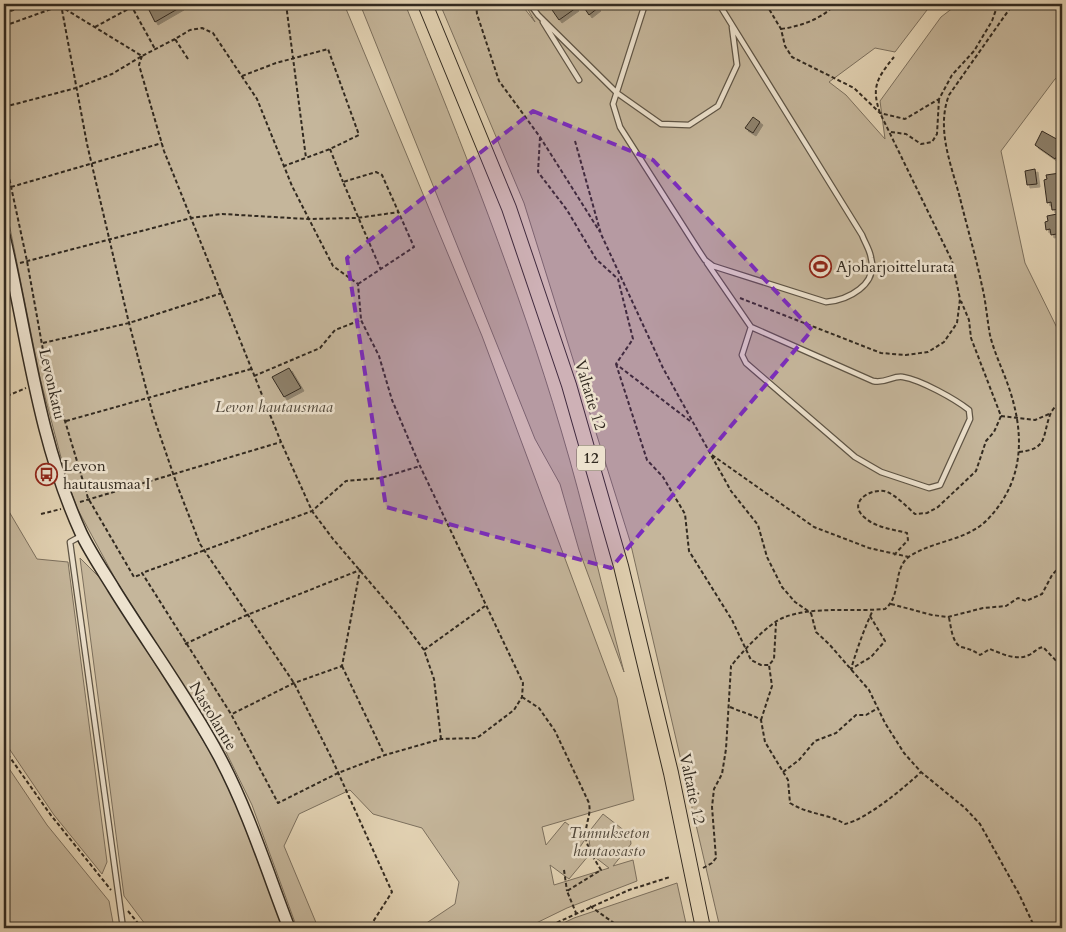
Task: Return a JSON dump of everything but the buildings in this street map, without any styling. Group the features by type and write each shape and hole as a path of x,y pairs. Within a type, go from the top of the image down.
{"highway":[{"name":"Valtatie 12","path":"425,4 508,208 575,404 619,556 638,632 704,928"}],"main road":[{"name":"Levonkatu","path":"4,236 34,385 57,470 82,535"},
{"name":"Nastolantie","path":"82,535 219,756 244,808 289,928"}],"lane":[{"path":"530,4 578,80"},
{"path":"645,4 613,104 620,128 705,260 751,327 874,381 883,383 901,376 911,379 960,403 969,410 970,419 940,485 929,488 882,472 855,457 746,363 742,355 751,327"},
{"path":"705,260 713,266 826,302 840,301 858,292 869,276 872,259 862,235 719,4"},
{"path":"538,15 617,93 661,124 689,125 718,106 737,65 731,23"},
{"path":"82,535 70,542 122,928"}],"path":[{"path":"4,13 33,4"},
{"path":"4,26 67,4"},
{"path":"286,4 306,158"},
{"path":"476,4 477,14 500,82 540,137 601,234 663,368 692,422 731,491 758,525 767,557 782,587 794,602 811,613 816,632 869,690 894,740 922,772 955,798 980,824 1019,894 1035,928"},
{"path":"766,4 781,29 785,46 792,57 854,88 880,113 905,119 939,99"},
{"path":"781,29 810,22 836,4"},
{"path":"890,132 906,134 921,144 932,142 937,134 939,99 952,75 974,50 992,21 998,4"},
{"path":"712,455 814,527 847,542 894,555 909,557 971,532 987,520 1011,488 1018,452 1016,419 990,335 982,286 948,154 943,123 944,110 949,95 1013,4"},
{"path":"60,5 142,56"},
{"path":"60,5 92,164 129,323 148,397 172,473 204,549 294,683 338,773 351,806 392,892 369,928"},
{"path":"96,27 131,5 155,49"},
{"path":"992,21 998,25"},
{"path":"4,107 76,88 112,74 190,30 202,28 213,33 257,100 308,220 333,266 358,284 361,320 379,356 392,400 420,466 523,683 522,697 514,710 477,738 442,740 384,755 338,773 278,803 231,714 185,644 142,573"},
{"path":"175,39 188,59"},
{"path":"242,76 292,58 328,49 359,135 330,149 284,166"},
{"path":"142,56 139,65 162,143 281,442 312,511 397,614 424,650 434,679 442,740"},
{"path":"894,57 880,74 874,95 880,113 952,261 960,299 969,320 970,338 1001,416 994,432 986,441 976,471 957,491 927,513 915,514 885,491 872,491 861,498 858,504 859,512 864,517 877,526 907,533 908,540 894,555"},
{"path":"540,137 538,172 567,210 596,259 618,279 633,339 616,364"},
{"path":"575,141 601,234"},
{"path":"10,187 162,143"},
{"path":"330,149 357,218 381,270"},
{"path":"4,154 27,261 48,378 65,421 88,498 134,577 204,549 312,511 346,481 381,478 420,466"},
{"path":"343,182 376,172 382,176 414,247 358,284"},
{"path":"11,265 110,241 191,218 222,214 308,220 357,218 399,212"},
{"path":"43,343 129,323 222,293"},
{"path":"728,293 881,353 906,355 928,352 944,342 958,323 960,299"},
{"path":"254,376 320,348 335,330 361,320"},
{"path":"616,364 692,422"},
{"path":"616,364 647,460 663,477 685,514 689,551 732,620 751,660 761,665 769,665"},
{"path":"65,421 251,369"},
{"path":"1001,416 1035,420 1050,413 1062,400"},
{"path":"1018,452 1032,450 1041,443 1048,431 1050,413"},
{"path":"41,514 70,506 88,498 281,442"},
{"path":"703,868 712,863 716,858 712,807 714,789 722,774 730,707 731,666 745,650 776,622 785,617 811,613 885,609 891,604 902,568 909,557"},
{"path":"891,604 932,615 948,617 982,608 1006,606 1018,598 1026,600 1042,594 1052,575 1062,564"},
{"path":"185,644 247,615 360,570"},
{"path":"360,570 342,666 384,755"},
{"path":"424,650 485,606"},
{"path":"851,669 873,610"},
{"path":"851,669 871,657 885,641 870,616"},
{"path":"948,617 956,643 970,648 980,655 990,649 1013,657 1024,657 1037,648 1043,647 1062,667"},
{"path":"776,622 774,659 769,665 772,686 761,720 765,742 777,765 788,780 790,802 803,811 824,817 833,816 845,824 857,821 922,772"},
{"path":"231,714 294,683 342,666"},
{"path":"522,697 539,708 555,731 591,812 585,832 591,856 601,870 567,891"},
{"path":"730,707 742,713 752,714 761,720"},
{"path":"783,772 799,760 815,741 836,733 856,715 866,714 879,708"},
{"path":"4,749 50,814 142,928"},
{"path":"564,870 567,891 576,913"},
{"path":"544,928 628,890 670,877"},
{"path":"590,906 618,926 625,928"}],"highlighted area":[{"path":"533,111 653,160 812,330 611,568 386,507 347,258"}],"green space":[{"name":"Levon hautausmaa","path":"4,4 344,4 482,336 617,698 634,800 542,827 546,845 565,822 586,838 580,847 589,855 569,879 550,865 554,885 609,868 591,854 588,833 603,814 630,835 631,844 613,866 633,860 637,881 567,908 526,928 419,928 455,904 459,882 422,828 373,814 350,790 299,814 284,846 317,925 322,928 297,928 252,805 226,752 117,582 77,508 67,480 40,378 4,198"},
{"path":"360,4 405,4 447,109 508,268 561,430 624,672 579,550 560,484 535,439"},
{"path":"440,4 521,4 535,22 525,4 926,4 927,10 895,52 875,48 829,82 846,95 885,139 880,101 941,17 958,4 1062,4 1062,74 1055,79 1001,151 1025,263 1062,338 1062,928 720,928 630,541 524,203"},
{"path":"4,503 37,559 68,562 107,862 102,874 54,815 4,741"},
{"path":"80,558 103,581 214,758 238,809 283,928 148,928 124,896"},
{"path":"4,761 47,825 109,901 114,928 4,928"},
{"path":"677,883 687,928 553,928 574,918"}],"place":[{"name":"Ajoharjoittelurata","path":"820,267"},
{"name":"Levon hautausmaa I","path":"47,475"}],"park label":[{"name":"Tunnukseton hautaosasto","path":"609,842"}]}
